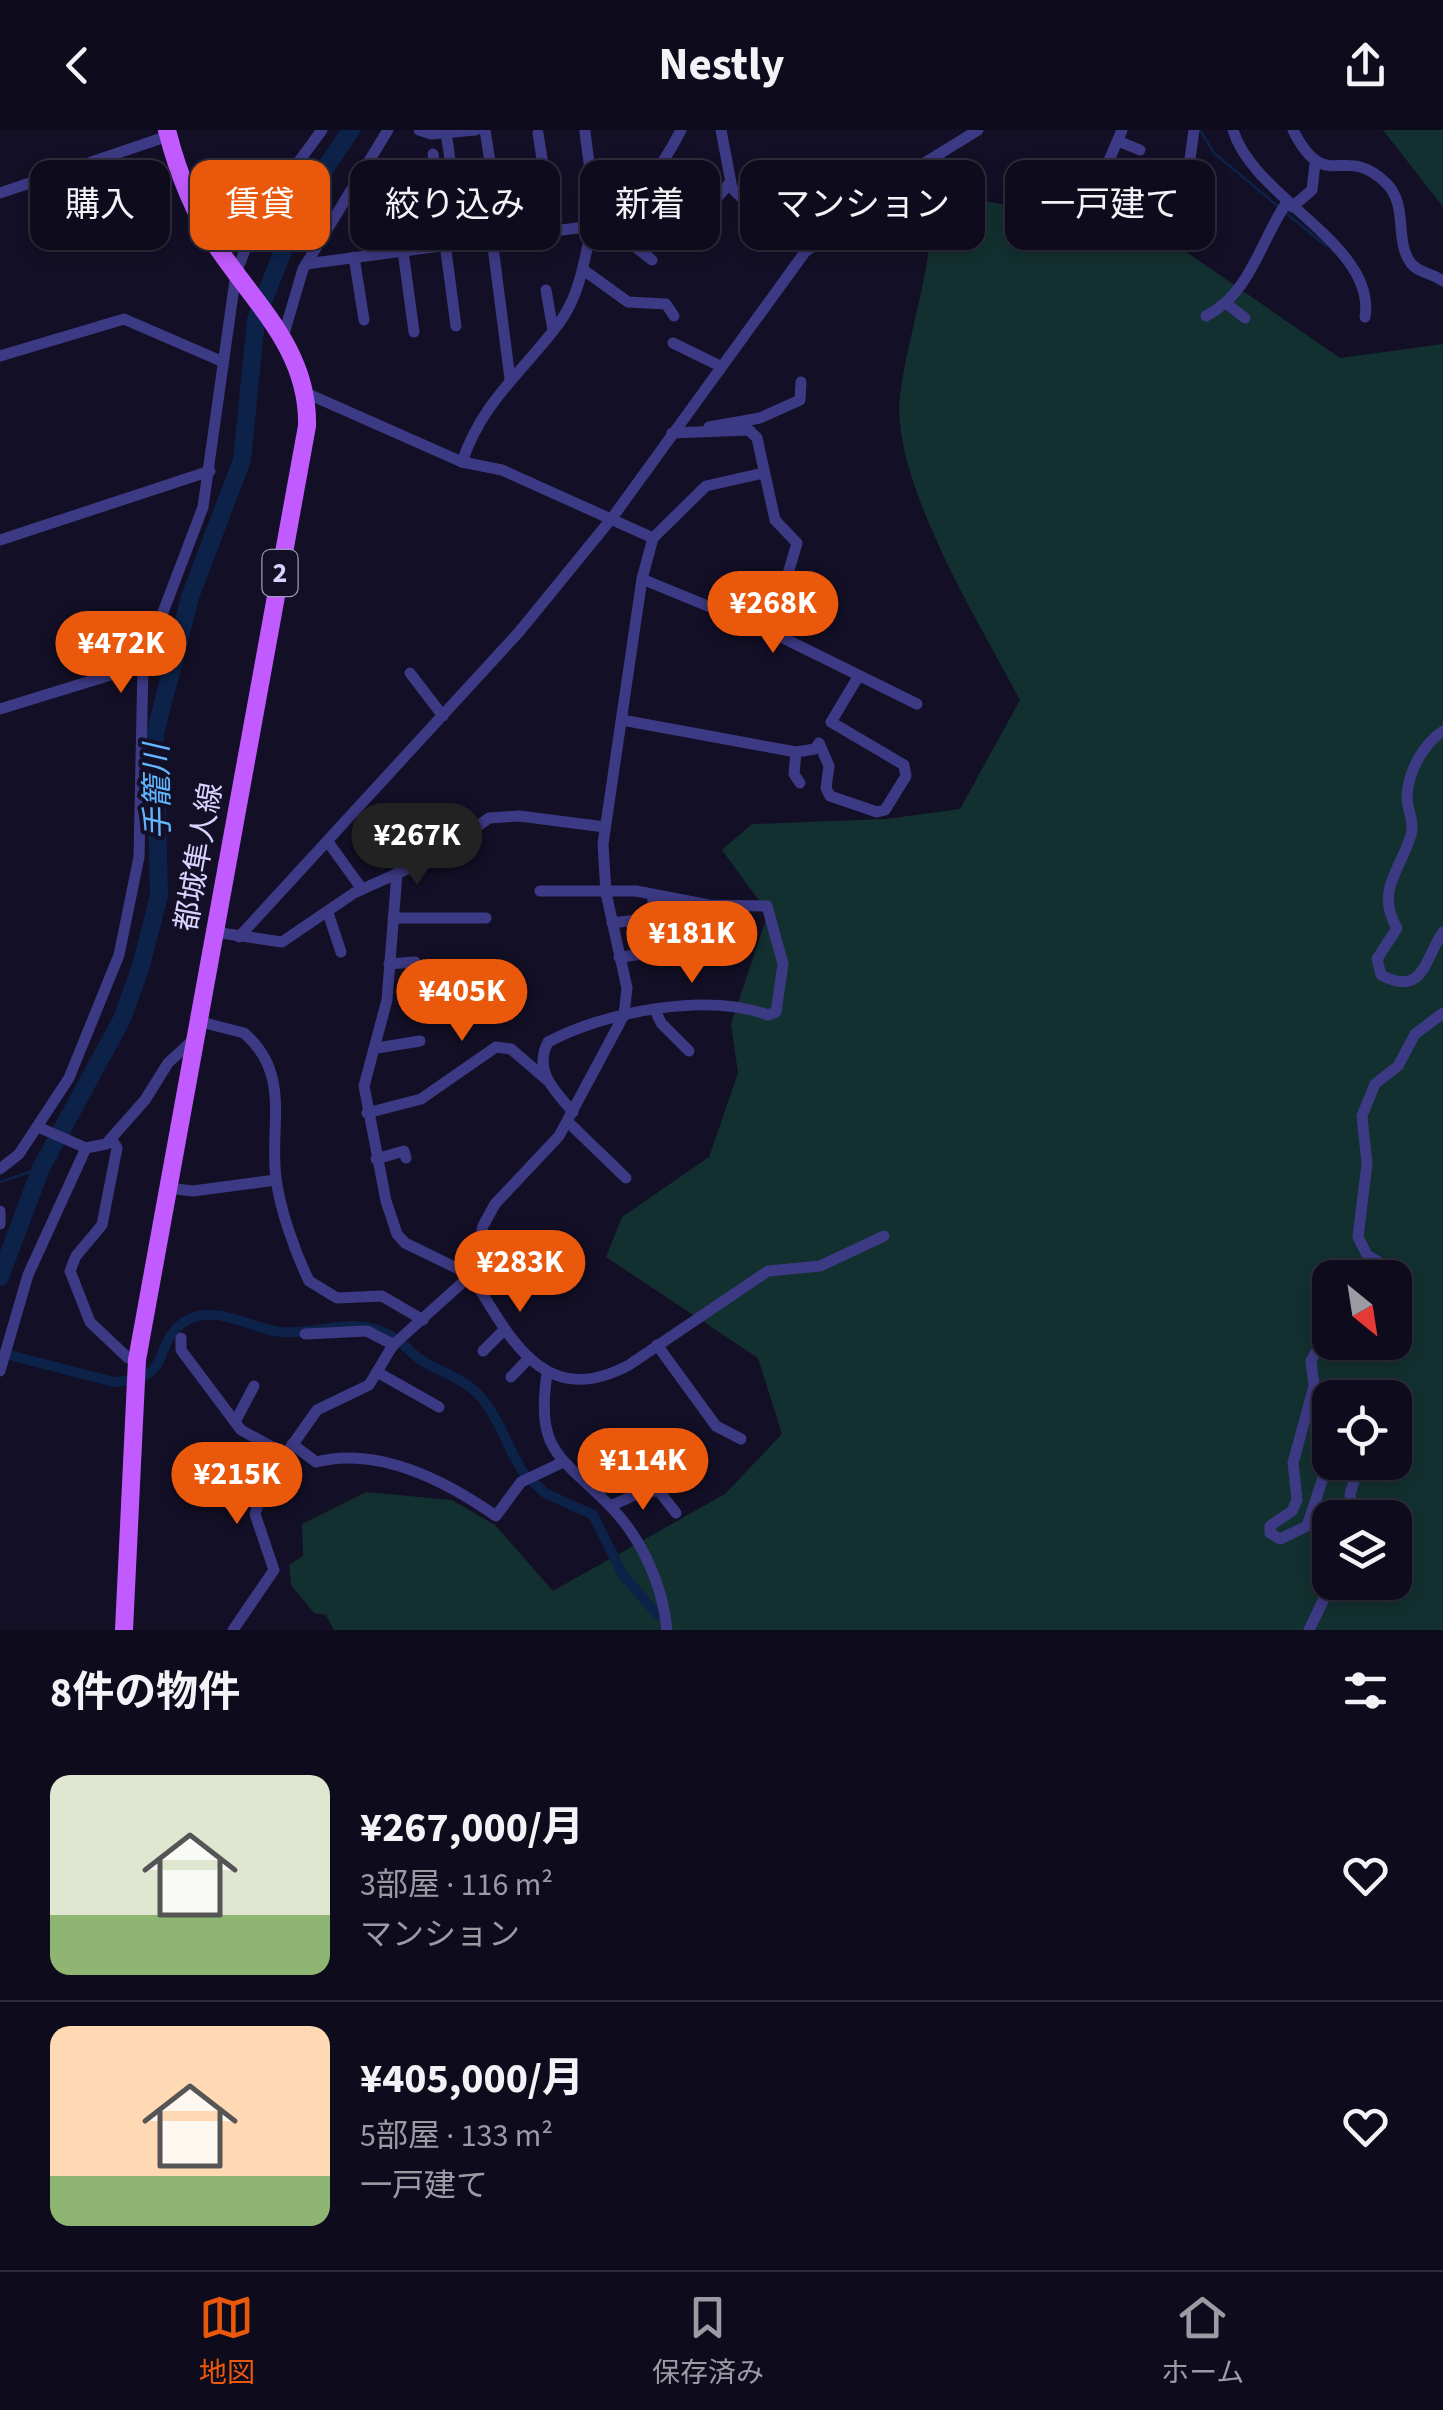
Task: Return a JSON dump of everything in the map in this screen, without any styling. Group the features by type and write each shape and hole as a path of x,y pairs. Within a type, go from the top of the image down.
{"main road":[{"name":"都城隼人線","path":"124,1630 137,1361 307,426 306,392 282,335 196,210 168,133"}],"street":[{"path":"301,160 322,130"},
{"path":"282,335 306,264 388,130"},
{"path":"427,131 476,130"},
{"path":"484,130 488,160"},
{"path":"661,160 681,130"},
{"path":"722,130 729,184 740,195"},
{"path":"929,160 978,130"},
{"path":"1190,160 1194,130"},
{"path":"1233,130 1241,155 1286,207 1354,266 1368,296 1365,317"},
{"path":"1293,130 1309,161 1351,165 1386,182 1400,206 1408,259 1417,269 1443,281"},
{"path":"446,132 450,160"},
{"path":"586,132 590,160"},
{"path":"0,193 168,133"},
{"path":"538,133 542,160"},
{"path":"1110,160 1120,136 1140,150"},
{"path":"432,154 433,160"},
{"path":"1220,325 1226,306 1250,275 1286,207 1312,190 1315,164"},
{"path":"720,194 729,184"},
{"path":"0,1169 19,1154 69,1078 97,1018 132,904 140,840 143,665 204,506 221,361 236,273 245,250"},
{"path":"306,264 402,250 414,332"},
{"path":"446,250 456,326"},
{"path":"498,250 510,379"},
{"path":"462,462 474,426 553,330 585,271 591,250"},
{"path":"637,250 652,260"},
{"path":"239,937 520,632 679,432 720,366 810,250"},
{"path":"354,257 364,320"},
{"path":"585,271 628,302 666,304 674,316"},
{"path":"546,290 553,330"},
{"path":"1206,316 1226,306"},
{"path":"1226,306 1244,318"},
{"path":"0,356 124,319 221,361"},
{"path":"672,343 720,366"},
{"path":"679,432 760,418 788,408 800,400 801,382"},
{"path":"306,392 462,462 502,470 652,538"},
{"path":"679,432 749,430 760,444 775,520 796,542 771,632"},
{"path":"0,540 210,470"},
{"path":"232,1630 274,1570 255,1509 265,1484 317,1410 366,1388 394,1344 471,1276 483,1226 496,1204 571,1117 624,1014 627,988 606,893 604,827 642,578 652,538 706,486 763,473"},
{"path":"642,578 771,632 917,704"},
{"path":"0,709 143,665"},
{"path":"410,673 443,716"},
{"path":"622,720 796,752 815,750 858,677"},
{"path":"819,743 829,766 826,788 830,796 877,812 885,810 906,776 904,765 831,722"},
{"path":"1443,731 1427,744 1412,775 1407,798 1412,832 1387,886 1388,913 1397,928 1377,959 1381,975 1400,983 1414,979 1429,964 1443,932"},
{"path":"796,752 794,774 800,783"},
{"path":"214,932 282,942 362,889 438,855 489,818 519,816 604,827"},
{"path":"328,842 362,889"},
{"path":"397,873 390,964 376,1048 364,1079 376,1159 400,1239 471,1276 504,1330 528,1359 547,1374 605,1378 768,1271 830,1264 884,1236"},
{"path":"540,891 654,895 709,905 767,906 783,982 776,1012 768,1015 744,1006 714,1005 602,1019 548,1042 542,1054 546,1079"},
{"path":"653,933 654,895"},
{"path":"328,913 341,952"},
{"path":"393,918 486,918"},
{"path":"612,923 652,918"},
{"path":"619,956 645,954"},
{"path":"390,964 414,962"},
{"path":"656,1012 661,1024 689,1051"},
{"path":"1375,1260 1367,1255 1358,1237 1367,1164 1362,1116 1378,1080 1398,1066 1415,1034 1443,1013"},
{"path":"38,1126 86,1148 112,1140 195,1031 244,1033 266,1066 278,1109 276,1180 303,1267 314,1286 337,1298 382,1296 423,1320"},
{"path":"376,1048 420,1041"},
{"path":"367,1113 421,1099 496,1047 511,1050 546,1079 571,1117 626,1178"},
{"path":"112,1140 117,1148 106,1216 70,1271 87,1318 128,1358 137,1361"},
{"path":"0,1370 28,1275 86,1148"},
{"path":"376,1159 404,1150 406,1158"},
{"path":"167,1188 193,1191 276,1180"},
{"path":"0,1211 0,1224"},
{"path":"471,1276 510,1272"},
{"path":"484,1351 504,1330"},
{"path":"305,1334 367,1331 394,1344"},
{"path":"181,1338 180,1348 248,1436 316,1462 348,1457 420,1474 465,1494 496,1516 514,1487 561,1463"},
{"path":"658,1345 716,1426 741,1439"},
{"path":"510,1377 528,1359"},
{"path":"377,1372 439,1407"},
{"path":"547,1374 543,1414 561,1463 610,1506 632,1533 659,1587 667,1630"},
{"path":"235,1422 254,1386"},
{"path":"1312,1393 1293,1463 1298,1500 1292,1511 1270,1526 1270,1534 1280,1539 1307,1526 1322,1480"},
{"path":"610,1506 642,1492 660,1491 676,1513"},
{"path":"1309,1630 1323,1600"}],"green space":[{"path":"1383,130 1443,130 1443,207"},
{"path":"985,201 1005,205 1005,250 1184,250 1340,358 1443,344 1443,1630 334,1630 326,1615 314,1613 291,1585 289,1565 303,1556 302,1524 366,1492 452,1500 495,1525 553,1591 725,1494 782,1434 758,1358 606,1257 622,1217 709,1157 738,1073 731,1024 768,913 722,850 752,824 886,819 960,809 1020,700 941,551 909,468 901,429 900,395 928,250 985,250"}],"waterway":[{"name":"手籠川","path":"0,1277 41,1168 122,1019 141,966 159,896 155,734 190,597 242,460 256,320 284,248 322,173 351,130"},
{"path":"1200,130 1214,153 1279,207"},
{"path":"1285,212 1326,246"},
{"path":"0,1182 41,1168"},
{"path":"9,1355 114,1382 146,1375 160,1360 174,1331 184,1322 207,1315 281,1332 352,1326 379,1330 393,1337"},
{"path":"403,1344 419,1359 479,1395 525,1475"},
{"path":"531,1480 545,1493 593,1515 623,1575 658,1615"}]}
